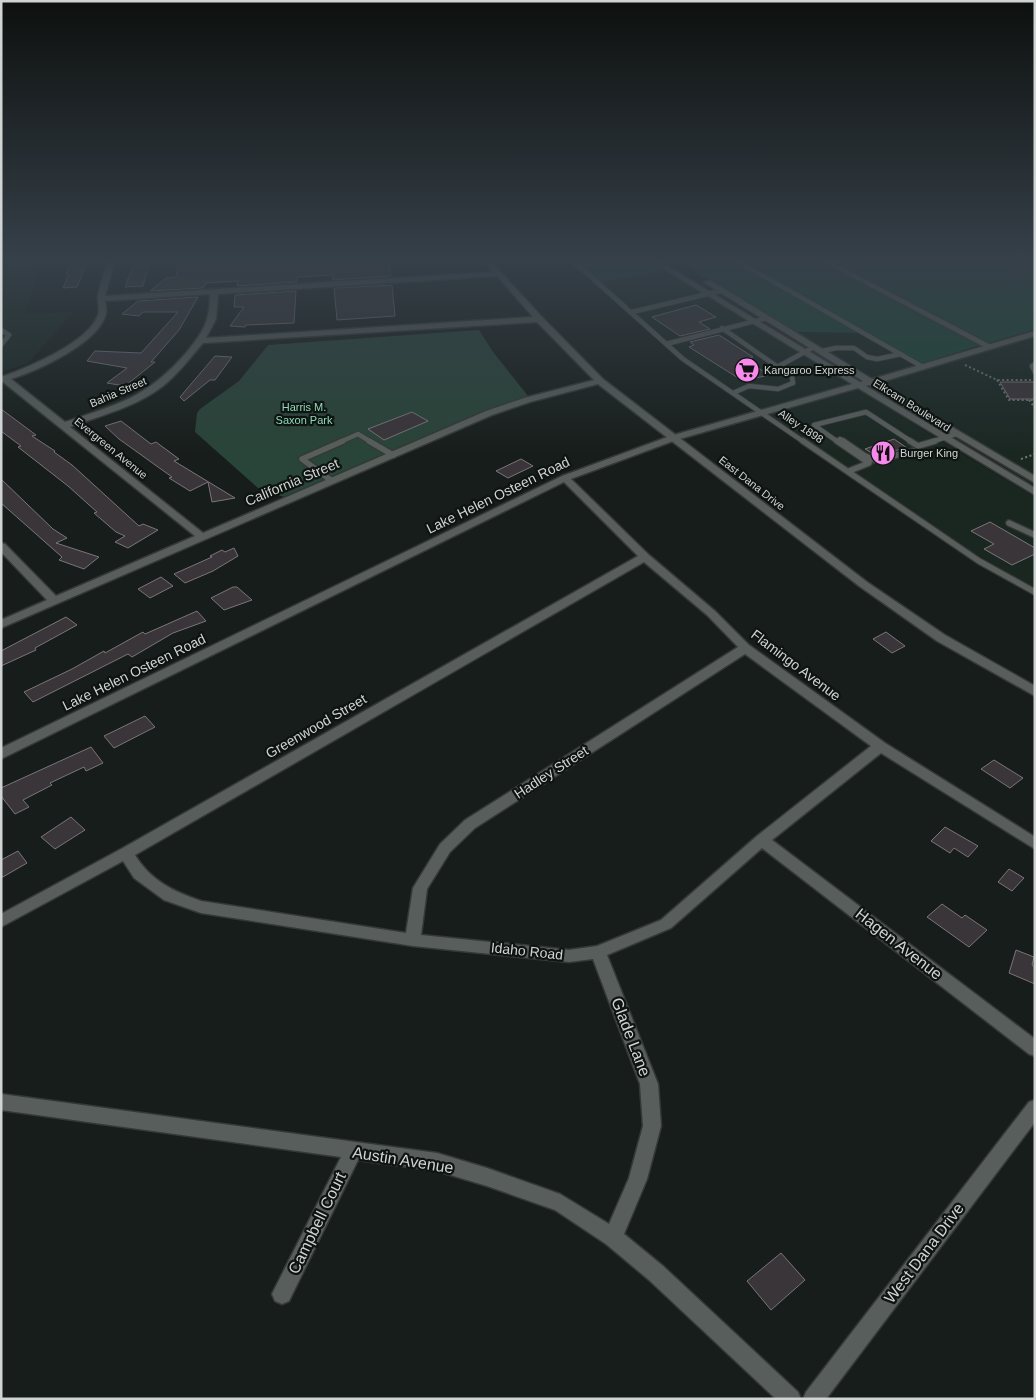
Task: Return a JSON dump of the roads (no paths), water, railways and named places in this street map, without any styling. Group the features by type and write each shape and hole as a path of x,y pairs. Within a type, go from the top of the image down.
{"street":[{"path":"2,379 47,362 71,347 96,323"},
{"name":"Bahia Street","path":"63,426 130,401 156,388 171,375 201,341 212,323"},
{"path":"201,341 472,323"},
{"name":"East Dana Drive","path":"543,323 600,381 863,584 941,638 1035,692"},
{"name":"Elkcam Boulevard","path":"756,323 944,439 1035,492"},
{"name":"Elkcam Boulevard","path":"775,323 1035,480"},
{"path":"946,323 989,346"},
{"name":"Lake Helen Osteen Road","path":"1,754 565,478 673,438 872,382 1035,333"},
{"name":"Evergreen Avenue","path":"2,379 202,537"},
{"name":"California Street","path":"1,624 489,413 526,400 600,381"},
{"name":"Flamingo Avenue","path":"565,478 645,556 711,613 745,648 880,746 1035,844"},
{"path":"1,546 55,601"},
{"name":"Greenwood Street","path":"1,921 126,853 645,556"},
{"name":"Hadley Street","path":"413,940 420,888 445,848 470,824 745,648"},
{"name":"Idaho Road","path":"126,853 139,874 169,896 201,907 413,940 569,956 598,952 666,924 762,840 880,746"},
{"name":"Hagen Avenue","path":"762,840 1035,1049"},
{"name":"Glade Lane","path":"598,952 649,1084 652,1126 638,1179 613,1237"},
{"name":"Austin Avenue","path":"1,1102 353,1152 437,1162 487,1177 560,1203 613,1237 656,1272 791,1399"},
{"name":"West Dana Drive","path":"813,1399 1035,1108"},
{"name":"Campbell Court","path":"282,1294 353,1152"}],"lane":[{"name":"Alley 1898","path":"644,323 683,359 979,561 1035,592"},
{"path":"666,344 742,323"},
{"path":"847,323 923,367"},
{"path":"722,328 792,377 793,384 778,389 749,386 733,393"},
{"path":"1,330 8,335 1,345"},
{"path":"778,366 805,352 818,349 854,348 867,357 877,359 901,354"},
{"path":"1035,364 1032,366 1035,372"},
{"path":"869,464 814,425 866,412 916,448"},
{"path":"819,424 832,435 849,444 871,460 880,460 956,434"},
{"path":"332,481 302,459 358,434 393,455"},
{"path":"849,471 869,464 876,464 916,448"},
{"path":"1009,523 1035,535"}],"place":[{"name":"Kangaroo Express","path":"747,370"},
{"name":"Burger King","path":"883,453"}],"park label":[{"name":"Harris M. Saxon Park","path":"304,413"}]}
